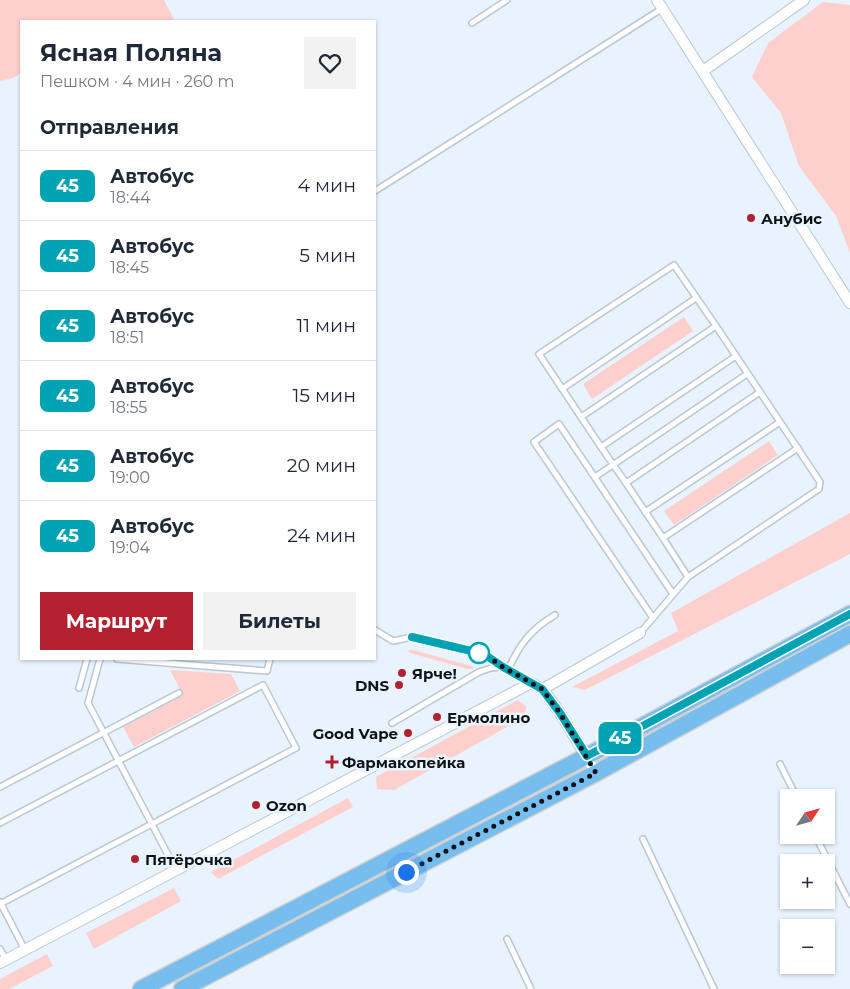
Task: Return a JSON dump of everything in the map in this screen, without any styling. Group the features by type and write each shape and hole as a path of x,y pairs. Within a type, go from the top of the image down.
{"main road":[{"path":"141,989 587,756 850,614"},
{"path":"182,989 596,773 850,634"}],"street":[{"path":"703,71 804,0"},
{"path":"660,4 850,304"},
{"path":"542,689 640,633"},
{"path":"3,962 531,683 542,689 560,713 596,773"}],"lane":[{"path":"472,23 507,0"},
{"path":"376,191 660,4"},
{"path":"640,633 688,577 819,489 820,482 674,265 539,354 688,577"},
{"path":"562,388 696,298"},
{"path":"581,417 716,326"},
{"path":"601,447 736,356"},
{"path":"595,477 748,374"},
{"path":"626,483 760,392"},
{"path":"645,512 780,422"},
{"path":"653,618 534,442 559,424 673,594"},
{"path":"662,538 798,448"},
{"path":"508,670 514,656 531,632 555,615"},
{"path":"376,631 393,641 412,637 484,654 531,683"},
{"path":"79,688 87,660"},
{"path":"100,660 88,703 176,870"},
{"path":"130,660 267,671 270,660"},
{"path":"392,722 480,672 491,668 503,667"},
{"path":"0,823 263,685 296,748 0,903 26,950"},
{"path":"0,787 180,693"},
{"path":"780,764 792,789"},
{"path":"643,839 714,989"},
{"path":"820,844 850,904"},
{"path":"507,939 531,989"},
{"path":"0,949 3,962"}],"shaded area":[{"path":"0,0 164,0 174,20 20,20 20,74 13,78 0,81"},
{"path":"823,2 850,5 850,253 836,216 799,166 781,113 752,77 768,43"},
{"path":"684,317 693,331 592,399 583,384"},
{"path":"769,441 778,455 674,525 664,511"},
{"path":"850,513 850,554 585,690 572,687 678,631 671,613"},
{"path":"408,651 472,666 473,668 468,669 410,653"},
{"path":"170,670 231,674 240,691 134,747 123,727 183,695"},
{"path":"518,700 526,706 525,717 394,790 377,789 376,777"},
{"path":"348,798 353,807 218,879 211,872"},
{"path":"174,888 181,901 94,949 86,933"},
{"path":"47,954 53,966 9,989 0,989 0,979"}],"bus line":[{"name":"45","path":"412,637 484,654 542,689 560,713 587,756 850,614"}],"place":[{"name":"Анубис","path":"751,218"},
{"name":"Ярче!","path":"402,673"},
{"name":"DNS","path":"399,685"},
{"name":"Ермолино","path":"437,717"},
{"name":"Good Vape","path":"408,733"},
{"name":"Фармакопейка","path":"332,762"},
{"name":"Ozon","path":"256,805"},
{"name":"Пятёрочка","path":"135,859"}],"route":[{"path":"406,872 596,773 560,713 542,689 484,654 479,653"}]}
